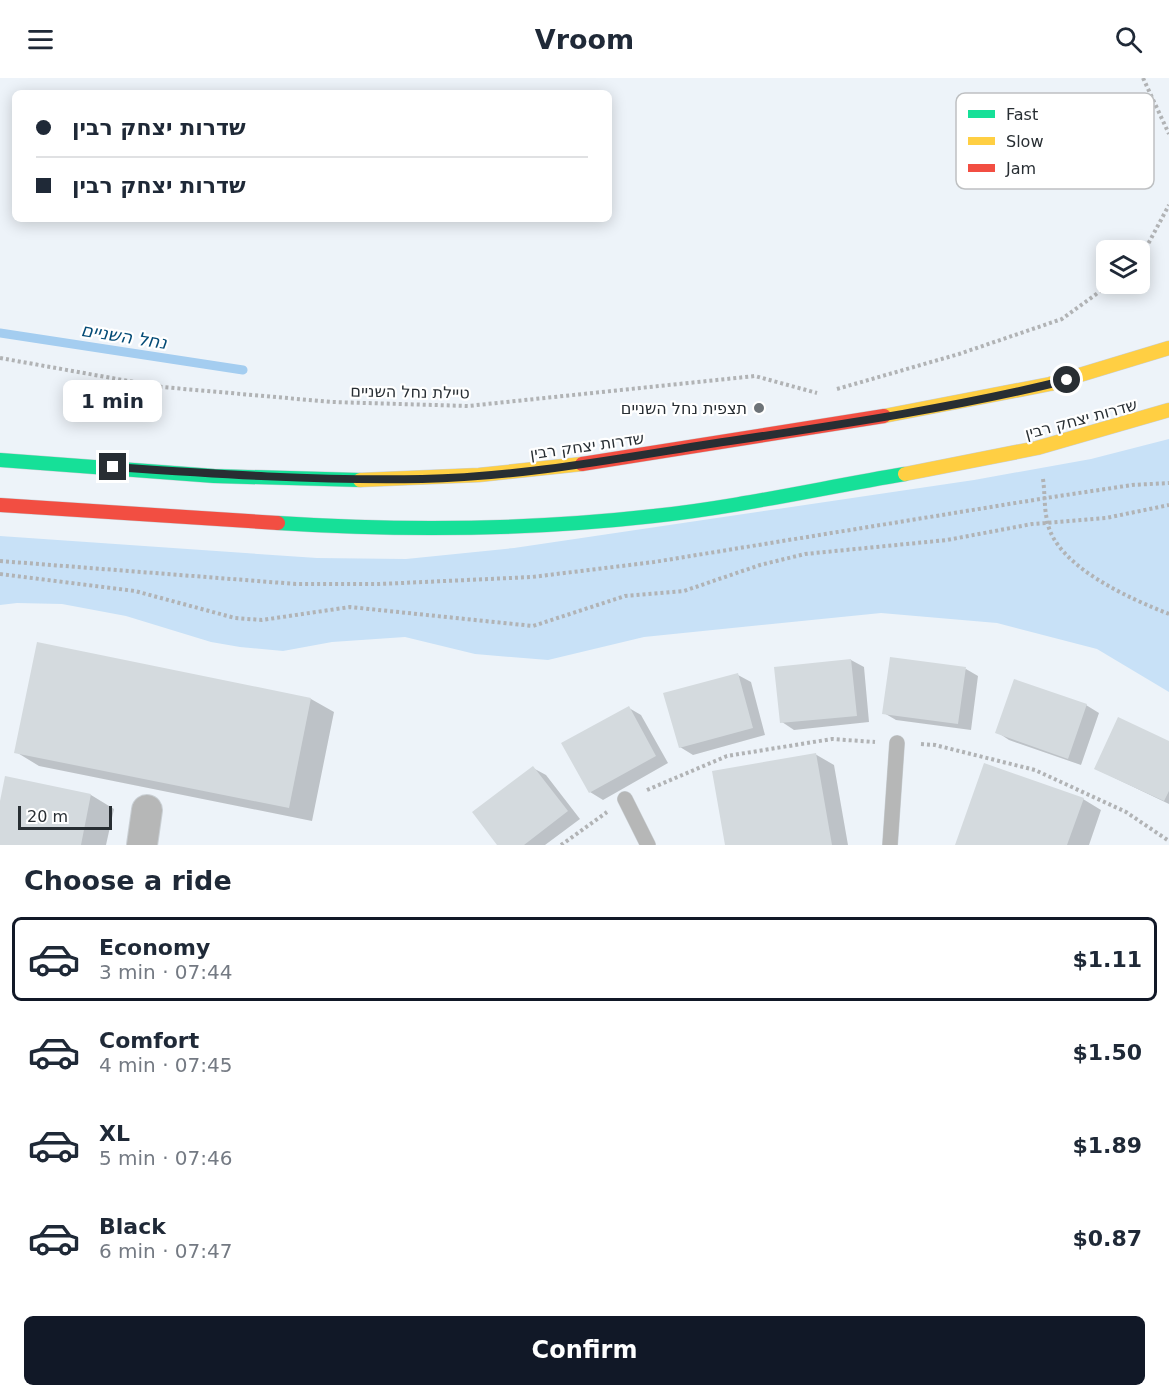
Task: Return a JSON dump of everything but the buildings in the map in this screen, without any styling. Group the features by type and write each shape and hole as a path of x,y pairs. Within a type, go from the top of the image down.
{"main road":[{"name":"שדרות יצחק רבין","path":"0,460 272,477 348,479 425,479 522,472 795,431 978,400 1088,375 1169,348"},
{"name":"שדרות יצחק רבין","path":"0,505 343,527 536,525 655,516 904,474 1037,448 1169,410"}],"street":[{"path":"142,845 147,810"}],"lane":[{"path":"890,845 897,743"},
{"path":"625,799 648,845"}],"path":[{"path":"1143,78 1150,93"},
{"path":"1154,102 1169,134"},
{"path":"1150,241 1169,206"},
{"path":"830,391 960,354 1062,319 1096,294"},
{"name":"טיילת נחל השניים","path":"0,358 162,387 332,402 468,406 755,376 819,394"},
{"path":"1037,448 1046,498 1047,522 1058,545 1073,561 1118,592 1169,614"},
{"path":"0,574 135,591 235,618 262,620 350,607 532,626 625,596 684,591 760,565 805,554 947,540 1047,522 1106,518 1169,505"},
{"path":"561,845 625,799 727,756 832,740 935,745 1035,770 1126,812 1169,841"}],"shaded area":[{"path":"1169,439 1169,692 1097,649 997,623 881,613 644,637 548,660 475,654 405,637 332,642 283,651 240,647 211,642 126,616 62,604 0,605 0,536 317,558 406,559 514,548 974,480 1091,459"}],"waterway":[{"name":"נחל השניים","path":"0,333 243,370"}],"traffic: fast":[{"path":"0,460 214,476 360,480"},
{"path":"278,523 466,528 607,521 717,508 905,474"}],"traffic: slow":[{"path":"884,416 1050,384 1169,348"},
{"path":"905,474 1037,448 1169,410"},
{"path":"360,480 479,475 582,464"}],"traffic: jam":[{"path":"582,464 884,416"},
{"path":"0,505 278,523"}],"place":[{"name":"תצפית נחל השניים","path":"759,408"}],"route":[{"path":"113,467 272,477 348,479 425,479 522,472 827,426 978,400 1067,380"}]}
